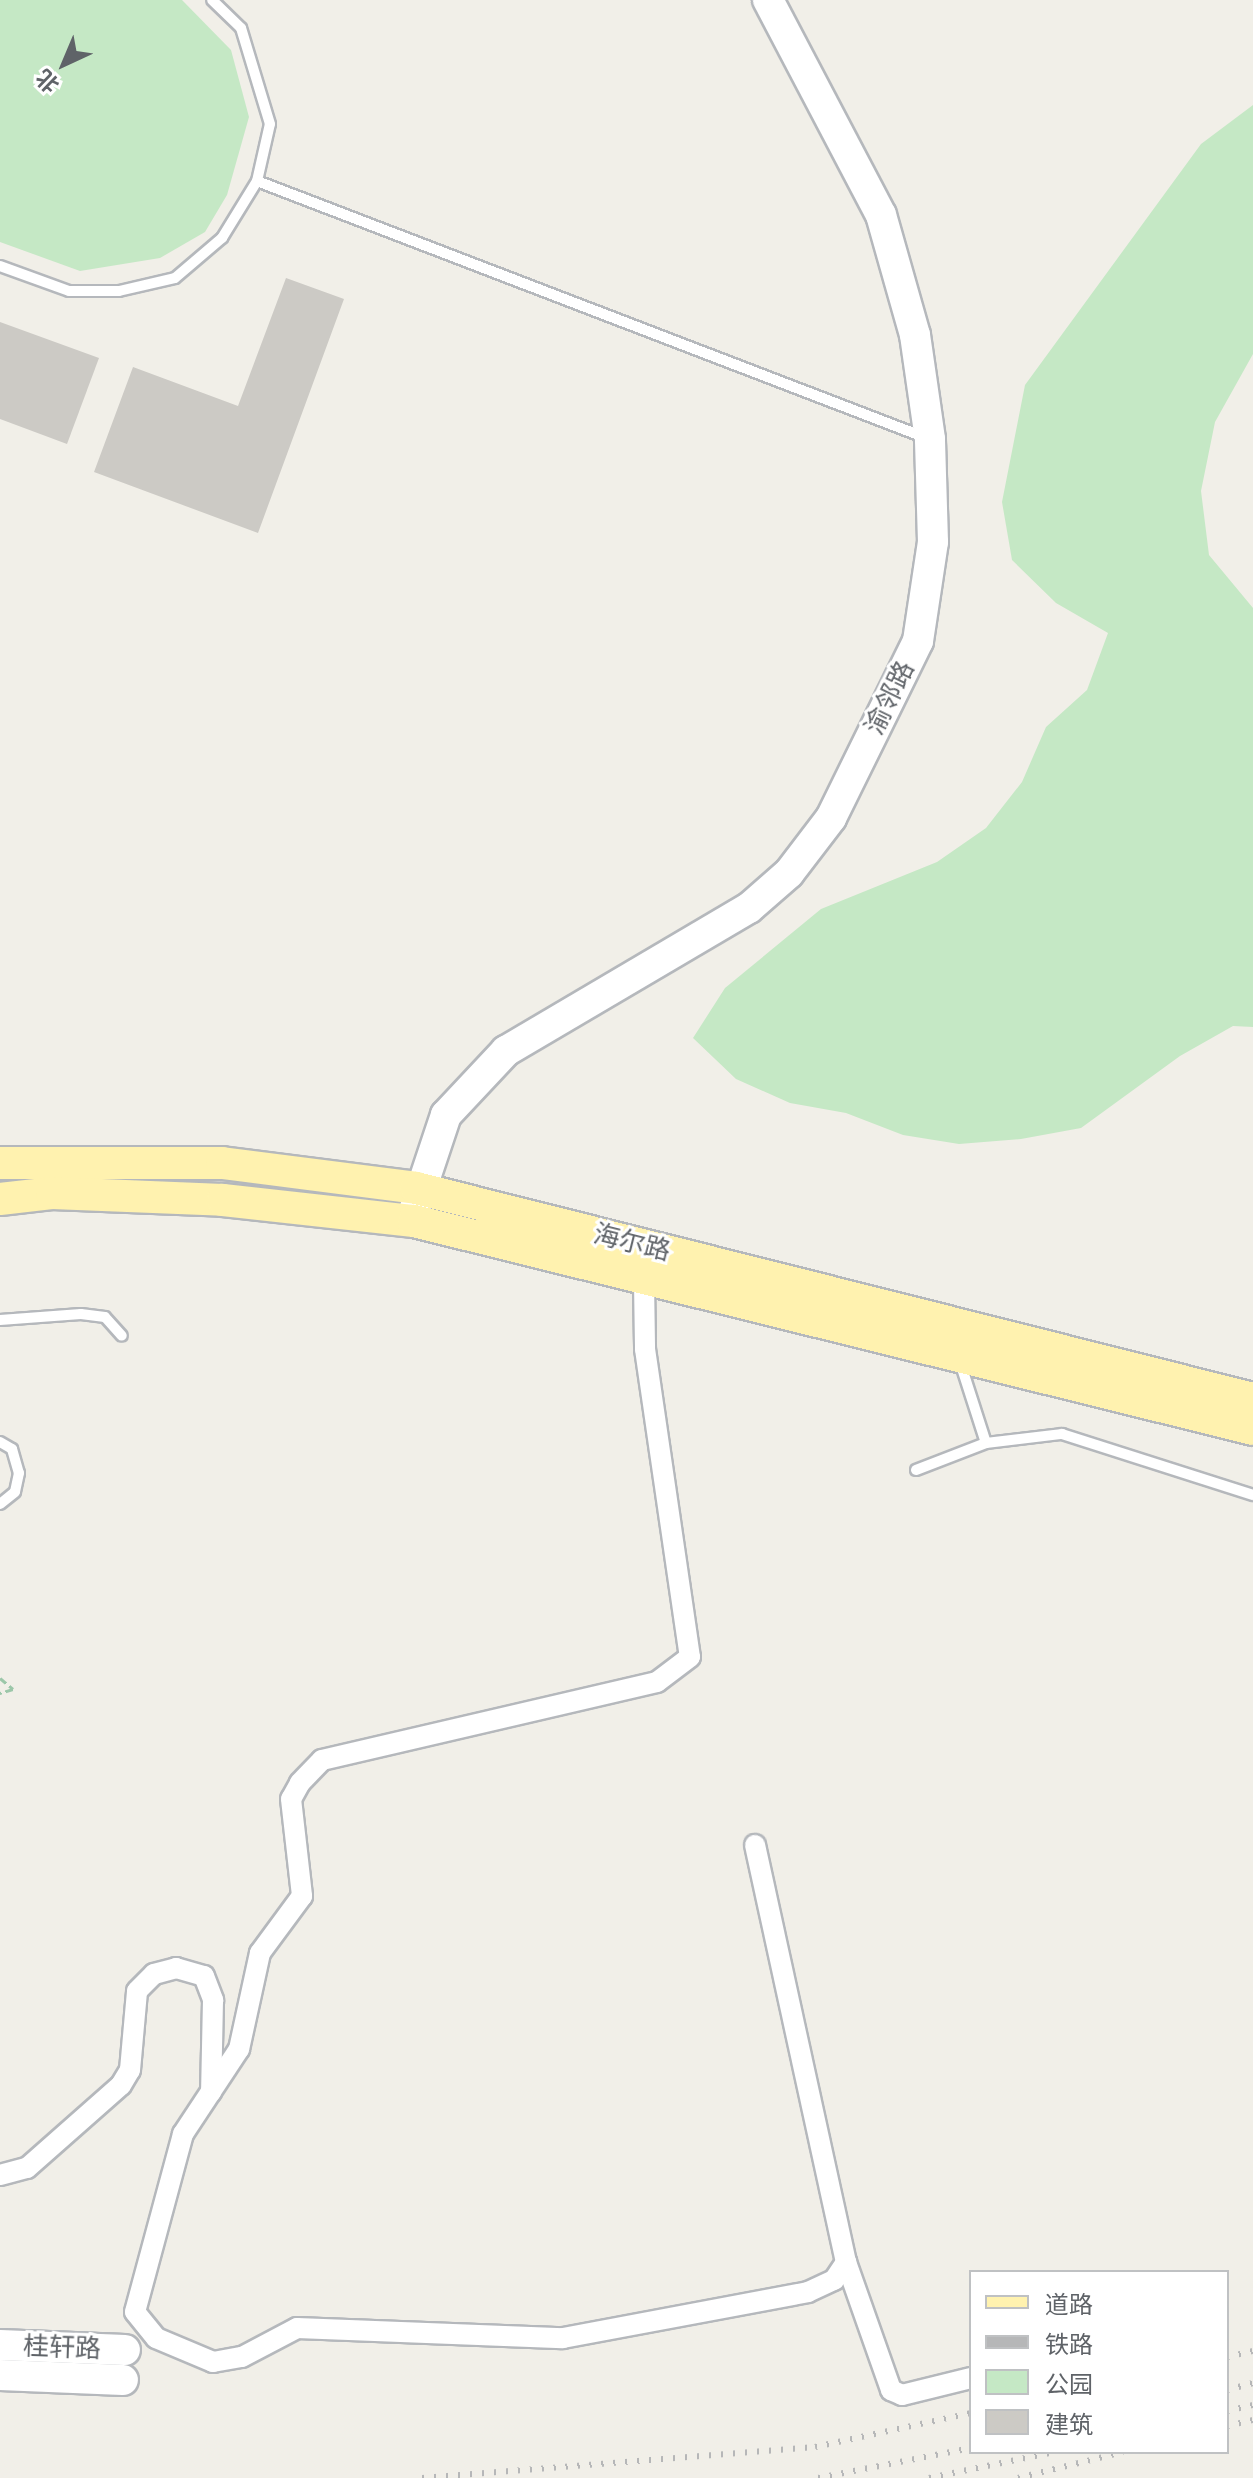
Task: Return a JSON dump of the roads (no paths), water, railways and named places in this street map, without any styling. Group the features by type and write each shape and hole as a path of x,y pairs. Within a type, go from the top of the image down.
{"main road":[{"name":"渝邻路","path":"414,1221 416,1188 446,1115 506,1051 749,908 789,873 831,818 918,641 933,542 930,439 915,335 881,215 768,0"},
{"name":"海尔路","path":"0,1163 222,1163 416,1188 1253,1399"},
{"name":"海尔路","path":"0,1199 223,1200 414,1221 960,1362 1253,1429"},
{"name":"桂轩路","path":"0,2345 124,2365 0,2375"}],"street":[{"path":"644,1282 645,1349 690,1657 685,1667 657,1682 322,1760 291,1799 302,1896 260,1953 239,2049 183,2134 135,2312 156,2338 213,2362 242,2357 297,2328 563,2338 808,2292 834,2280 846,2262"},
{"path":"755,1845 846,2262 891,2390 902,2395 969,2378"},
{"path":"0,2175 27,2168 121,2085 130,2070 137,1991 154,1974 176,1968 204,1976 213,2000 211,2092"}],"lane":[{"path":"0,266 69,291 119,291 175,278 222,238 257,181 270,124 257,66 241,28 212,0"},
{"path":"257,181 930,439"},
{"path":"0,1320 81,1314 105,1317 122,1336"},
{"path":"960,1362 986,1443"},
{"path":"916,1470 986,1443 1062,1434 1253,1495"},
{"path":"0,1442 12,1449 19,1473 15,1492 0,1504"}],"railway":[{"path":"1229,2357 1253,2351"},
{"path":"1229,2389 1253,2383"},
{"path":"1229,2411 1253,2405"},
{"path":"422,2478 815,2447 969,2413"},
{"path":"1229,2426 1253,2420"},
{"path":"818,2478 969,2448"},
{"path":"929,2478 1044,2454"},
{"path":"1018,2478 1115,2454"}]}
